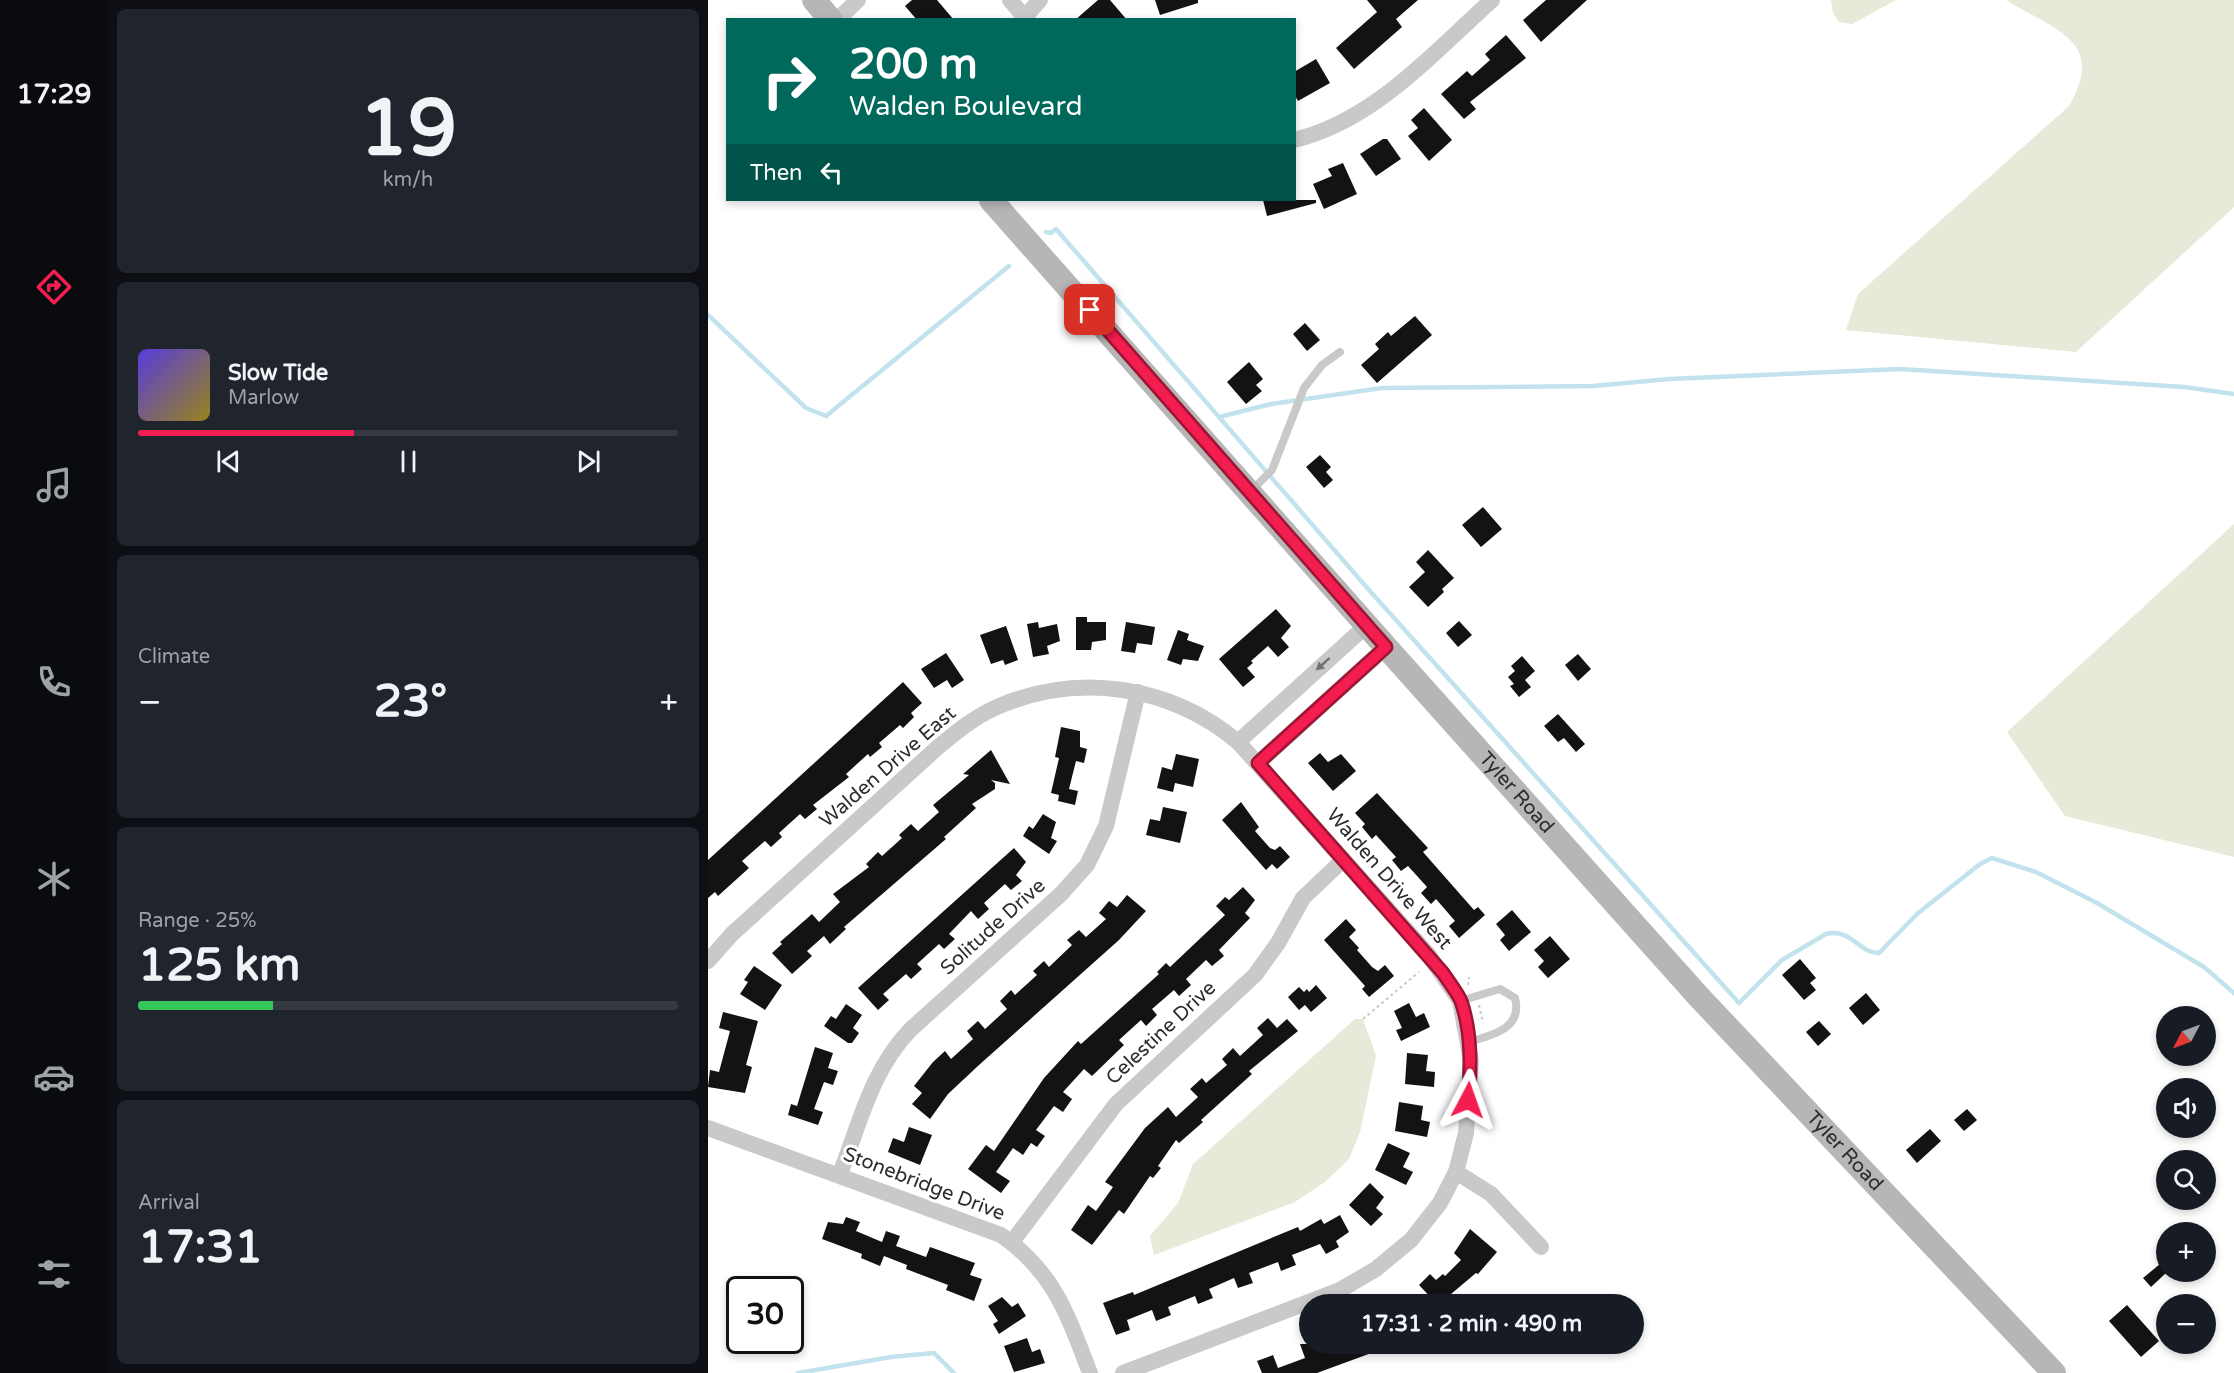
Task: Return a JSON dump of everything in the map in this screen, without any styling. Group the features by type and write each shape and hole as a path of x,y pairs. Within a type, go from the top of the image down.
{"street":[{"path":"814,0 829,18"},
{"path":"839,18 858,0"},
{"path":"1010,0 1026,18 1040,0"},
{"path":"1296,139 1324,131 1369,107 1492,0"},
{"name":"Tyler Road","path":"992,201 1251,491 1366,625 1699,997 2054,1373"},
{"path":"1238,742 1366,625"},
{"path":"1258,763 1386,647"},
{"name":"Walden Drive East","path":"708,961 732,934 937,748 971,721 1009,702 1060,690 1092,687 1138,692 1185,709 1217,726 1238,742 1258,763"},
{"name":"Solitude Drive","path":"840,1174 873,1082 898,1043 1061,894 1088,865 1106,826 1138,692"},
{"name":"Walden Drive West","path":"1123,1373 1361,1280 1411,1240 1440,1203 1456,1172 1466,1133 1471,1061 1460,1001 1428,954 1258,763"},
{"name":"Celestine Drive","path":"1012,1242 1111,1109 1254,975 1278,943 1303,898 1343,860"},
{"name":"Stonebridge Drive","path":"708,1128 977,1224 1012,1242 1026,1253 1048,1278 1061,1302 1090,1373"},
{"path":"1456,1172 1491,1194 1541,1247"}],"lane":[{"path":"1251,491 1272,470 1304,388 1322,365 1340,352"},
{"path":"1460,1001 1500,988 1515,998 1518,1007 1515,1019 1507,1028 1469,1042"}],"path":[{"path":"1363,1019 1419,972"},
{"path":"1468,985 1469,977"},
{"path":"1478,1002 1483,1023"}],"green space":[{"path":"1831,0 1896,0 1852,24 1839,22 1833,13"},
{"path":"2006,0 2234,0 2234,207 2076,352 1846,330 1858,294 2069,106 2079,84 2082,66 2079,52 2070,40 2057,30"},
{"path":"2234,524 2234,857 2065,816 2007,732"},
{"path":"1355,1019 1363,1019 1376,1056 1360,1132 1349,1159 1325,1182 1295,1202 1154,1255 1150,1236 1178,1203 1193,1164"}],"building":[{"path":"912,0 937,0 952,18 915,18 905,6"},
{"path":"1098,0 1110,0 1125,18 1077,18"},
{"path":"1155,0 1198,0 1198,3 1160,15"},
{"path":"1367,0 1418,0 1396,19 1402,27 1354,69 1336,48 1377,12"},
{"path":"1546,0 1587,0 1541,42 1523,20"},
{"path":"1506,35 1526,58 1470,102 1476,109 1464,119 1441,94 1467,71 1472,76 1490,60 1485,54"},
{"path":"1316,59 1330,83 1298,101 1296,71"},
{"path":"1424,108 1452,140 1429,161 1408,136 1418,128 1411,120"},
{"path":"1383,139 1387,139 1401,159 1376,176 1360,154"},
{"path":"1343,163 1357,194 1324,209 1313,184 1332,176 1328,169"},
{"path":"1316,200 1316,203 1267,216 1263,201"},
{"path":"1415,316 1432,335 1377,383 1361,365 1379,349 1375,344 1388,332 1391,336"},
{"path":"1305,323 1320,340 1307,351 1293,334"},
{"path":"1249,362 1263,379 1256,385 1262,391 1246,404 1227,382"},
{"path":"1320,455 1331,467 1326,472 1333,480 1324,488 1306,467"},
{"path":"1483,507 1502,529 1481,547 1462,525"},
{"path":"1428,550 1454,578 1442,589 1444,592 1428,607 1409,587 1425,572 1416,562"},
{"path":"1276,609 1291,626 1281,638 1289,647 1278,657 1268,646 1251,661 1253,663 1247,668 1255,677 1243,687 1219,659"},
{"path":"1076,617 1087,617 1087,622 1106,622 1106,640 1092,642 1091,650 1076,650"},
{"path":"1459,621 1472,635 1458,647 1446,633"},
{"path":"1038,622 1039,628 1057,624 1060,641 1047,646 1049,654 1033,657 1027,624"},
{"path":"1126,622 1155,627 1152,645 1137,643 1135,653 1121,651"},
{"path":"1006,626 1018,660 1005,665 1003,660 991,664 980,635"},
{"path":"1178,630 1189,634 1187,640 1204,646 1198,661 1183,659 1181,665 1167,660"},
{"path":"946,653 964,680 952,688 947,680 934,688 921,669"},
{"path":"1578,654 1591,669 1578,681 1565,665"},
{"path":"1522,656 1535,671 1525,680 1531,687 1519,697 1510,686 1514,684 1508,677 1515,671 1511,666"},
{"path":"903,682 922,703 911,713 914,717 903,728 900,725 879,743 882,747 870,757 868,754 846,774 849,777 813,805 817,809 805,819 800,814 779,833 782,837 771,847 765,841 742,861 749,868 718,896 715,892 708,898 708,860"},
{"path":"1558,714 1585,744 1576,752 1564,738 1558,742 1544,726"},
{"path":"1061,727 1080,731 1080,747 1087,749 1084,763 1076,761 1069,789 1078,791 1075,805 1058,801 1059,795 1051,793 1059,758 1055,757"},
{"path":"991,750 1010,784 991,780 995,783 995,789 972,804 976,808 944,837 946,839 844,927 846,929 830,944 824,936 807,951 812,956 792,974 772,953 782,944 780,942 812,914 819,922 840,902 833,894 869,867 866,864 878,852 882,856 902,838 899,835 911,824 918,831 939,812 933,805 969,775 963,774"},
{"path":"1320,753 1328,762 1341,754 1356,771 1333,791 1308,763"},
{"path":"1176,754 1199,759 1193,787 1175,783 1173,792 1157,788 1162,767 1172,770"},
{"path":"1377,793 1428,848 1423,852 1474,910 1478,907 1485,915 1459,938 1449,926 1455,921 1436,899 1431,904 1421,893 1427,887 1408,866 1401,871 1392,860 1396,857 1376,835 1372,839 1362,827 1365,824 1355,813"},
{"path":"1241,802 1259,827 1255,831 1270,848 1275,850 1280,846 1290,857 1277,869 1272,864 1266,870 1222,820"},
{"path":"1163,807 1187,812 1180,843 1146,835 1150,819 1160,821"},
{"path":"1043,814 1056,822 1051,838 1057,841 1049,854 1023,836 1029,826 1033,829"},
{"path":"1014,848 1026,862 1016,875 1022,881 1011,890 1005,884 984,903 989,909 978,919 971,911 949,934 955,939 944,949 939,944 917,964 922,969 911,979 906,974 883,994 889,1000 878,1010 858,988"},
{"path":"1243,887 1255,900 1245,913 1250,918 1219,950 1224,956 1212,966 1206,960 1186,979 1191,985 1179,996 1174,990 1152,1009 1157,1015 1146,1026 1141,1020 1119,1040 1124,1045 1092,1076 1084,1069 1063,1092 1072,1099 1063,1112 1054,1106 1036,1130 1045,1136 1037,1147 1031,1143 1023,1155 1013,1148 996,1172 1010,1181 1001,1193 968,1169 986,1145 994,1151 1044,1078 1078,1041 1081,1044 1159,974 1157,972 1166,963 1170,967 1225,915 1216,906 1225,897 1229,900"},
{"path":"1127,895 1146,911 1119,940 948,1094 930,1119 912,1104 922,1093 914,1086 933,1062 945,1051 951,1059 973,1039 967,1031 978,1021 985,1029 1007,1009 1000,1001 1011,990 1015,995 1037,975 1033,971 1044,961 1049,967 1072,945 1067,940 1079,930 1086,937 1106,919 1099,913 1109,901 1117,907"},
{"path":"1512,910 1531,932 1509,951 1500,940 1505,935 1496,924"},
{"path":"1346,919 1356,930 1349,937 1359,948 1357,950 1372,967 1378,971 1385,965 1394,976 1369,997 1362,989 1365,986 1324,940"},
{"path":"1550,936 1570,959 1548,978 1538,967 1544,961 1534,950"},
{"path":"1800,959 1816,978 1810,983 1816,990 1804,1000 1782,975"},
{"path":"754,966 782,985 765,1010 740,994 748,982 744,980"},
{"path":"1316,985 1327,998 1311,1012 1305,1005 1299,1010 1288,997 1299,987 1304,992 1307,989 1309,992"},
{"path":"1866,993 1880,1010 1863,1025 1849,1008"},
{"path":"1409,1003 1416,1017 1424,1013 1430,1027 1401,1041 1396,1030 1402,1028 1394,1011"},
{"path":"846,1004 862,1015 853,1028 859,1033 852,1043 848,1043 824,1026 831,1016 836,1019"},
{"path":"723,1012 758,1021 746,1065 752,1067 745,1093 708,1087 710,1070 719,1072 730,1031 719,1028"},
{"path":"1268,1018 1277,1028 1287,1019 1298,1031 1249,1071 1252,1074 1201,1120 1203,1122 1179,1143 1176,1140 1158,1166 1161,1168 1153,1178 1150,1176 1124,1214 1119,1210 1092,1245 1071,1230 1088,1205 1096,1211 1113,1187 1105,1182 1145,1128 1168,1107 1176,1117 1198,1097 1190,1089 1202,1078 1206,1083 1227,1065 1222,1059 1233,1048 1240,1056 1263,1035 1257,1028"},
{"path":"1819,1021 1831,1034 1818,1046 1806,1032"},
{"path":"815,1047 833,1053 828,1068 838,1071 833,1085 824,1082 814,1109 823,1112 818,1125 788,1115 791,1104 797,1106"},
{"path":"1407,1053 1428,1055 1426,1071 1435,1072 1434,1087 1405,1084"},
{"path":"1399,1102 1423,1106 1421,1120 1430,1122 1427,1137 1395,1131"},
{"path":"1967,1109 1977,1120 1964,1131 1954,1120"},
{"path":"909,1127 932,1135 920,1165 888,1152 893,1138 904,1142"},
{"path":"1930,1129 1941,1141 1917,1163 1906,1150"},
{"path":"1388,1143 1410,1153 1403,1167 1413,1172 1406,1185 1375,1170"},
{"path":"1370,1183 1384,1197 1376,1208 1383,1214 1371,1226 1349,1205"},
{"path":"1340,1215 1349,1232 1336,1241 1339,1247 1326,1254 1320,1244 1292,1255 1296,1265 1281,1271 1278,1262 1249,1273 1253,1283 1238,1288 1234,1278 1209,1289 1213,1298 1198,1304 1195,1296 1168,1307 1171,1315 1156,1321 1152,1310 1127,1320 1130,1330 1116,1335 1103,1303 1133,1292 1134,1295 1298,1227 1300,1231 1321,1219 1324,1224"},
{"path":"846,1217 860,1222 856,1231 882,1242 886,1231 900,1236 896,1246 926,1257 930,1247 975,1263 970,1275 982,1279 974,1301 946,1290 948,1285 906,1269 907,1265 884,1256 880,1266 861,1258 862,1254 822,1239 828,1222 843,1224"},
{"path":"1470,1229 1497,1252 1478,1274 1476,1273 1451,1294 1428,1294 1419,1285 1430,1274 1436,1280 1443,1274 1445,1276 1461,1260 1454,1253"},
{"path":"2156,1267 2156,1282 2151,1287 2143,1278"},
{"path":"1002,1297 1012,1307 1018,1303 1026,1316 999,1334 993,1324 998,1321 988,1306"},
{"path":"2127,1305 2156,1338 2156,1344 2141,1357 2109,1321"},
{"path":"1027,1338 1032,1352 1040,1349 1045,1363 1014,1372 1004,1346"},
{"path":"1304,1354 1369,1354 1317,1373 1262,1373 1257,1361 1273,1355 1278,1368 1305,1358"}],"waterway":[{"path":"1046,232 1051,233 1056,229 1369,590 1739,1003 1782,960 1826,934 1842,935 1866,950 1879,953 1917,914 1980,864 1992,858 2036,872 2097,903 2204,967 2234,993"},
{"path":"708,315 806,408 826,416 1009,266"},
{"path":"1219,417 1271,404 1382,388 1593,386 1669,379 1900,369 2184,387 2234,394"},
{"path":"798,1373 891,1357 934,1353 954,1373"}],"route":[{"path":"1090,310 1386,647 1258,763 1443,973 1460,1001 1467,1029 1471,1061 1468,1100"}]}
